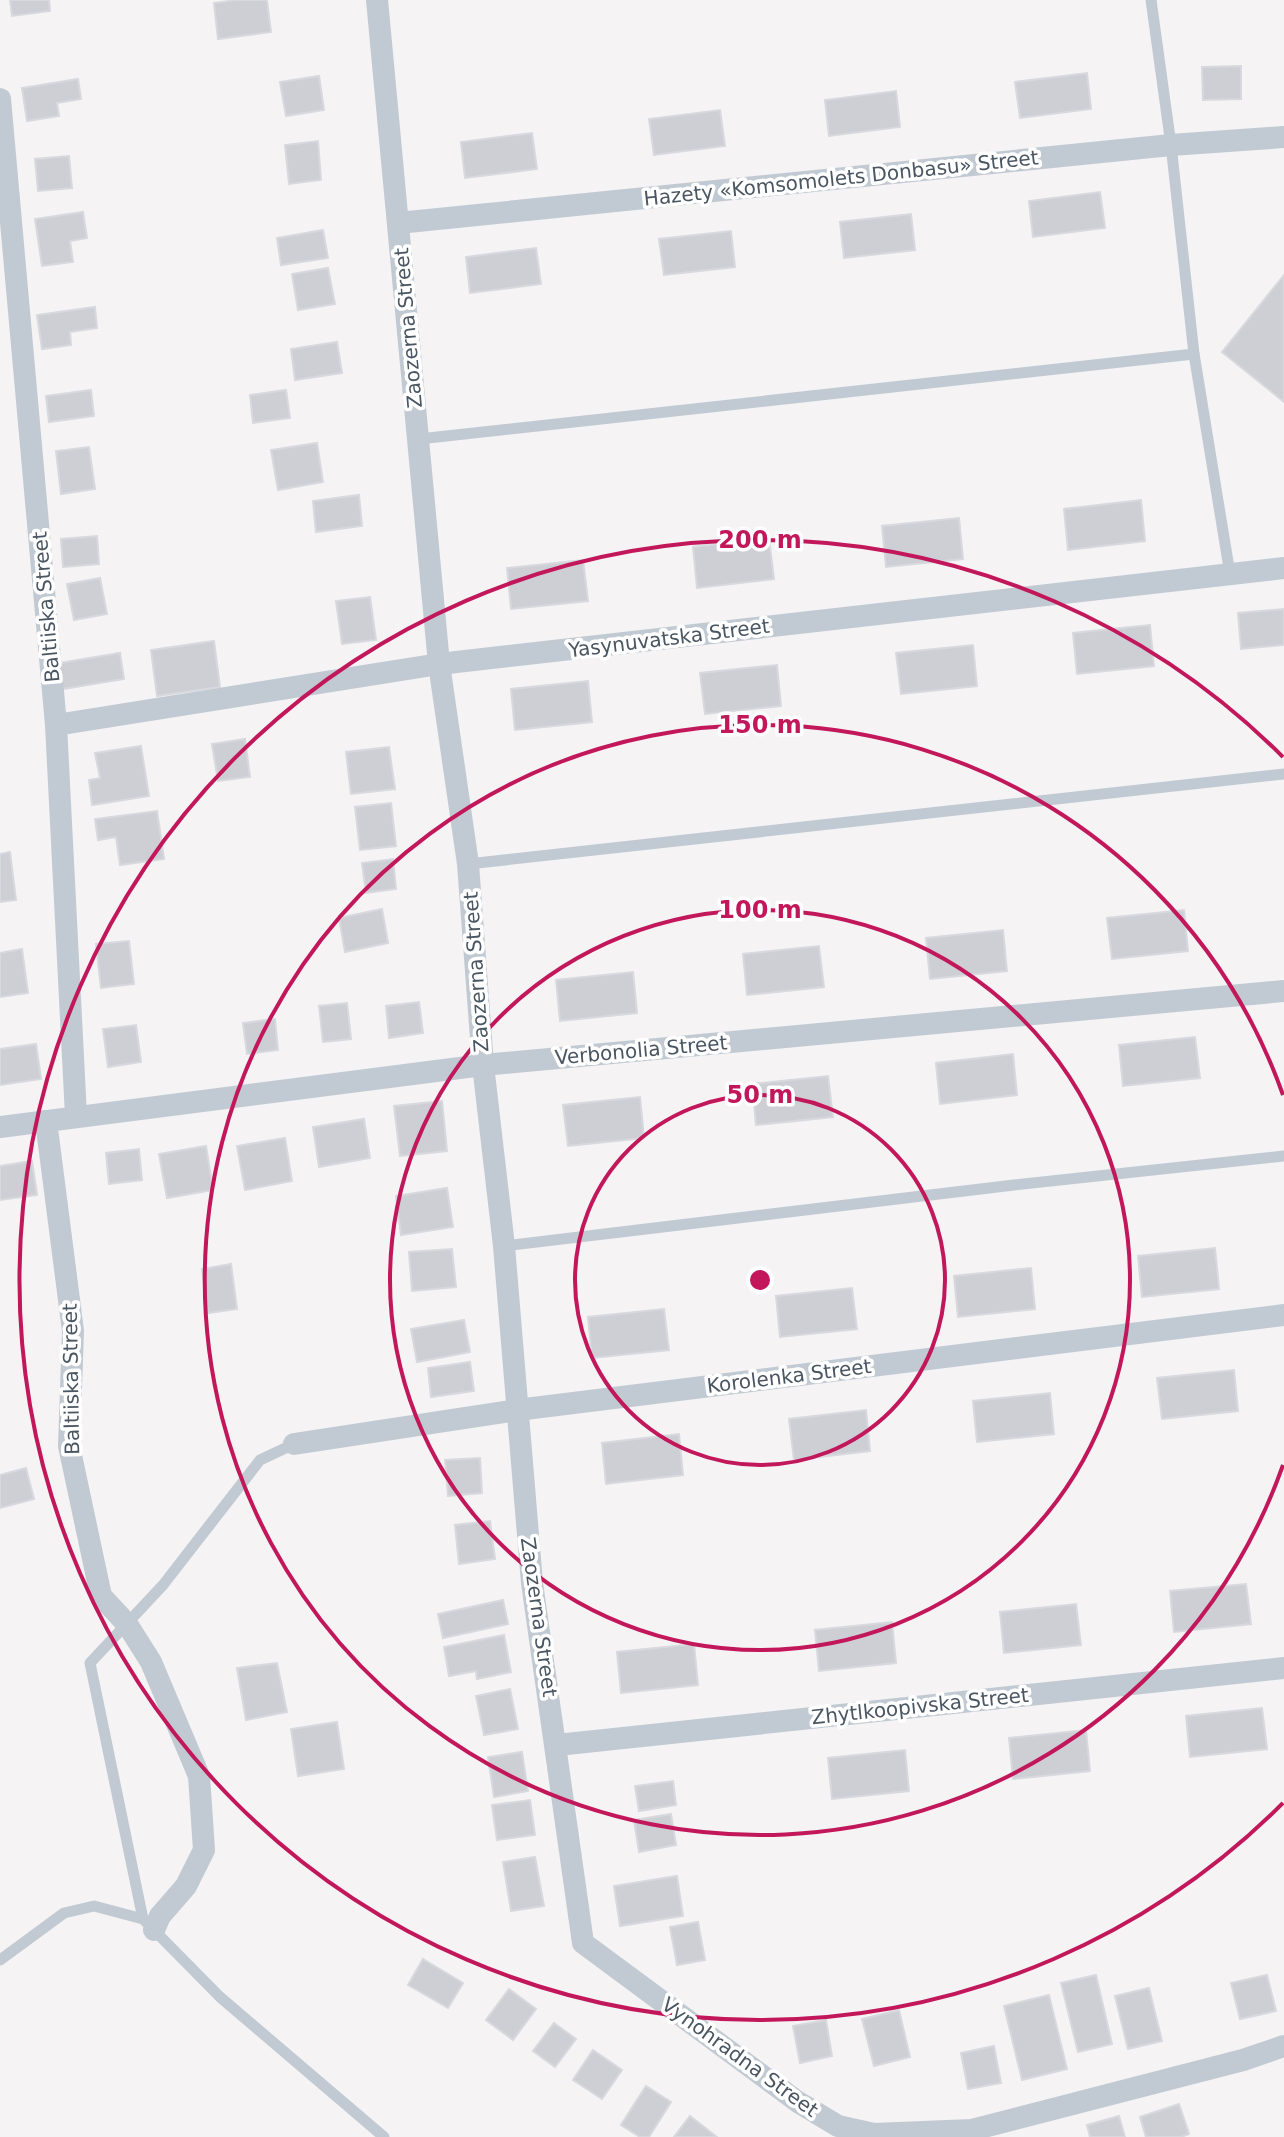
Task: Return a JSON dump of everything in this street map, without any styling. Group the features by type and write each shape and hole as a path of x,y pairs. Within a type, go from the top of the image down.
{"street":[{"name":"Zaozerna Street","path":"377,0 439,664 468,864 483,1065 504,1246 532,1583 583,1943"},
{"name":"Baltiiska Street","path":"0,99 56,725 76,1116"},
{"name":"Hazety «Komsomolets Donbasu» Street","path":"398,223 1171,145 1284,137"},
{"name":"Yasynuvatska Street","path":"56,725 439,664 1284,568"},
{"name":"Verbonolia Street","path":"0,1127 483,1065 1284,991"},
{"name":"Baltiiska Street","path":"46,1121 73,1331 69,1446 101,1596 127,1624 151,1662 199,1776 204,1850 186,1886 149,1925"},
{"name":"Korolenka Street","path":"294,1444 517,1410 1284,1315"},
{"name":"Zhytlkoopivska Street","path":"557,1745 1284,1668"},
{"name":"Vynohradna Street","path":"583,1943 798,2102 838,2126 874,2134 972,2130 1243,2060 1284,2046"}],"lane":[{"path":"1151,0 1194,354 1230,574"},
{"path":"419,439 1194,354"},
{"path":"468,864 1284,774"},
{"path":"504,1246 1284,1156"},
{"path":"149,1925 90,1663 163,1585 260,1460 294,1444"},
{"path":"0,1960 64,1913 94,1906 149,1925 220,1997 384,2137"}],"building":[{"path":"10,0 49,0 50,11 12,16"},
{"path":"267,0 271,32 218,39 214,3"},
{"path":"1241,66 1241,99 1203,100 1202,67"},
{"path":"1087,73 1091,109 1020,118 1015,82"},
{"path":"319,76 324,110 286,116 280,82"},
{"path":"78,79 81,99 57,103 59,116 27,121 22,88"},
{"path":"896,91 900,127 829,136 825,100"},
{"path":"720,110 725,146 654,155 649,119"},
{"path":"532,133 537,169 465,178 461,142"},
{"path":"318,141 321,180 289,184 285,145"},
{"path":"69,156 72,188 38,191 35,159"},
{"path":"1100,192 1105,228 1033,237 1029,201"},
{"path":"83,212 87,238 70,241 73,262 42,266 35,219"},
{"path":"911,214 915,250 844,258 840,222"},
{"path":"323,230 328,258 281,265 277,238"},
{"path":"731,231 735,267 664,275 659,239"},
{"path":"536,248 541,284 470,293 466,257"},
{"path":"328,268 335,304 298,310 292,274"},
{"path":"1284,275 1284,402 1222,352"},
{"path":"95,307 97,328 70,332 71,345 42,349 37,315"},
{"path":"337,342 342,373 295,380 291,349"},
{"path":"91,390 94,416 49,422 46,396"},
{"path":"286,390 290,418 253,423 250,395"},
{"path":"317,443 323,482 278,490 271,450"},
{"path":"89,447 95,489 61,494 56,451"},
{"path":"359,495 362,526 316,532 313,501"},
{"path":"1141,500 1145,541 1068,550 1064,509"},
{"path":"959,518 963,559 886,567 882,526"},
{"path":"97,536 99,564 63,567 61,539"},
{"path":"769,538 774,579 697,588 693,547"},
{"path":"583,560 588,601 511,609 507,568"},
{"path":"100,578 107,614 74,620 67,584"},
{"path":"370,597 376,640 342,644 336,601"},
{"path":"1284,609 1284,645 1241,649 1238,613"},
{"path":"1150,625 1154,666 1077,674 1073,633"},
{"path":"214,641 220,687 157,696 151,650"},
{"path":"973,645 977,686 901,694 896,653"},
{"path":"120,653 124,679 63,689 59,663"},
{"path":"777,665 781,706 705,714 700,673"},
{"path":"588,681 592,722 515,730 511,689"},
{"path":"245,739 250,777 218,781 212,744"},
{"path":"141,746 149,796 92,805 89,780 100,778 95,753"},
{"path":"389,747 395,789 351,794 346,752"},
{"path":"391,803 396,846 360,850 355,807"},
{"path":"157,811 164,859 120,865 116,837 98,840 95,819"},
{"path":"10,852 16,900 0,902 0,854"},
{"path":"393,859 396,889 366,893 362,863"},
{"path":"382,909 388,943 345,952 339,918"},
{"path":"1184,910 1188,951 1112,959 1107,918"},
{"path":"1003,930 1007,971 930,979 926,938"},
{"path":"129,941 134,984 101,988 96,944"},
{"path":"819,946 824,987 747,995 743,954"},
{"path":"22,949 28,993 0,997 0,953"},
{"path":"633,972 637,1013 560,1021 556,980"},
{"path":"419,1002 423,1033 389,1038 386,1006"},
{"path":"347,1003 351,1039 323,1042 319,1006"},
{"path":"275,1019 278,1050 247,1054 243,1023"},
{"path":"136,1025 141,1062 108,1067 103,1029"},
{"path":"1195,1037 1200,1078 1123,1086 1119,1045"},
{"path":"36,1044 41,1079 0,1085 0,1049"},
{"path":"1013,1054 1017,1095 940,1104 936,1063"},
{"path":"828,1076 833,1117 756,1125 752,1084"},
{"path":"640,1097 644,1138 568,1146 563,1105"},
{"path":"442,1101 447,1151 400,1156 394,1106"},
{"path":"364,1119 370,1158 319,1167 313,1127"},
{"path":"285,1138 292,1181 245,1190 237,1146"},
{"path":"206,1146 213,1190 167,1198 159,1154"},
{"path":"139,1149 142,1180 109,1184 106,1153"},
{"path":"32,1161 37,1195 0,1200 0,1166"},
{"path":"447,1188 453,1227 401,1235 396,1196"},
{"path":"1215,1248 1219,1289 1142,1297 1138,1256"},
{"path":"452,1249 456,1287 412,1291 409,1252"},
{"path":"231,1264 237,1309 208,1313 202,1269"},
{"path":"1031,1268 1035,1309 958,1317 954,1276"},
{"path":"852,1288 857,1329 780,1337 776,1296"},
{"path":"664,1309 669,1350 592,1358 588,1317"},
{"path":"464,1320 470,1352 417,1362 411,1329"},
{"path":"470,1362 474,1391 431,1397 428,1368"},
{"path":"1234,1370 1238,1411 1162,1419 1157,1378"},
{"path":"1050,1393 1054,1434 977,1442 973,1401"},
{"path":"866,1410 870,1451 794,1460 789,1419"},
{"path":"679,1434 683,1475 606,1484 602,1443"},
{"path":"480,1458 482,1493 448,1496 445,1460"},
{"path":"26,1468 34,1499 0,1508 0,1475"},
{"path":"490,1521 495,1559 459,1564 455,1525"},
{"path":"1246,1584 1251,1624 1174,1632 1170,1591"},
{"path":"503,1600 508,1624 443,1638 438,1614"},
{"path":"1076,1604 1081,1645 1004,1653 1000,1612"},
{"path":"892,1622 896,1663 819,1671 815,1630"},
{"path":"504,1635 511,1672 477,1679 476,1671 449,1676 444,1647"},
{"path":"694,1644 698,1685 621,1693 617,1652"},
{"path":"277,1663 287,1712 246,1720 237,1668"},
{"path":"510,1689 518,1729 484,1735 476,1696"},
{"path":"1262,1708 1267,1749 1190,1757 1186,1716"},
{"path":"337,1722 344,1769 298,1776 291,1729"},
{"path":"1086,1730 1090,1771 1013,1779 1009,1738"},
{"path":"905,1750 909,1791 832,1799 828,1758"},
{"path":"522,1752 528,1791 494,1797 488,1757"},
{"path":"673,1781 676,1805 639,1811 635,1786"},
{"path":"530,1800 535,1835 497,1840 492,1805"},
{"path":"671,1814 676,1845 639,1852 634,1820"},
{"path":"535,1857 544,1906 511,1911 503,1862"},
{"path":"677,1876 683,1916 620,1926 614,1886"},
{"path":"698,1922 705,1960 677,1965 670,1927"},
{"path":"423,1959 463,1983 448,2008 408,1985"},
{"path":"1096,1975 1112,2044 1078,2052 1061,1983"},
{"path":"1267,1975 1276,2011 1240,2019 1231,1983"},
{"path":"1149,1988 1162,2041 1128,2049 1115,1996"},
{"path":"509,1989 536,2009 513,2040 486,2020"},
{"path":"1049,1995 1067,2069 1022,2080 1004,2006"},
{"path":"899,2010 910,2057 874,2066 862,2019"},
{"path":"826,2020 832,2056 800,2063 793,2026"},
{"path":"554,2023 576,2039 555,2067 533,2051"},
{"path":"994,2046 1001,2083 968,2089 961,2053"},
{"path":"593,2050 622,2070 602,2099 573,2080"},
{"path":"646,2086 671,2102 649,2137 640,2137 621,2125"},
{"path":"1179,2104 1189,2134 1181,2137 1146,2137 1140,2117"},
{"path":"690,2116 717,2137 674,2137"},
{"path":"1119,2116 1125,2137 1090,2137 1087,2125"}]}
